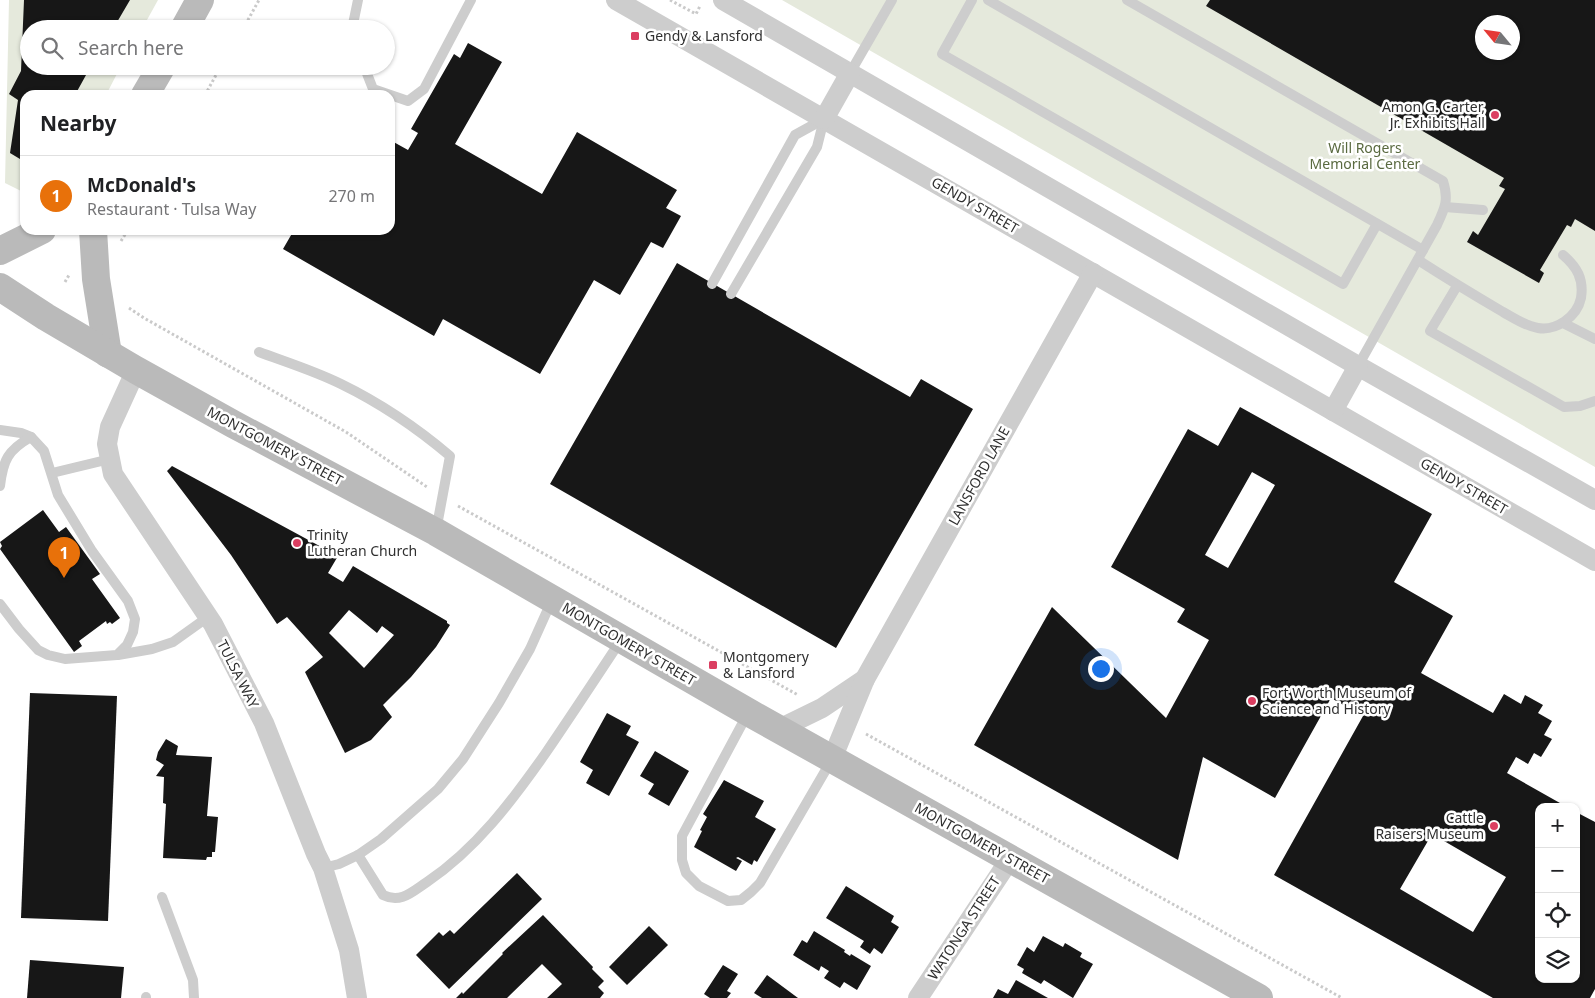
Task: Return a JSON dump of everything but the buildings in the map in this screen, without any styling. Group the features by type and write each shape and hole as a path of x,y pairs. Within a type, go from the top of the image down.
{"main road":[{"path":"189,20 200,0"},
{"path":"148,90 157,75"},
{"path":"0,251 32,235"},
{"path":"93,235 96,279 108,354"},
{"name":"MONTGOMERY STREET","path":"0,287 46,318 136,370 232,424 436,532 748,712 1259,998"}],"street":[{"name":"GENDY STREET","path":"616,0 1595,561"},
{"path":"723,0 1358,366 1595,500"},
{"path":"824,119 850,73"},
{"name":"LANSFORD LANE","path":"832,759 865,679 1093,273"},
{"path":"1333,411 1358,366"},
{"name":"TULSA WAY","path":"136,370 110,427 107,444 113,474 208,617 264,723 322,868 349,950 357,998"},
{"name":"LANSFORD LANE","path":"779,729 822,708 865,679"},
{"name":"WATONGA STREET","path":"918,998 1010,859"}],"lane":[{"path":"354,20 358,0"},
{"path":"395,97 408,101 424,89 471,0"},
{"path":"850,73 892,0"},
{"path":"972,0 942,54 1343,284 1377,224"},
{"path":"988,0 1377,224 1421,255 1457,286 1525,324 1537,328 1551,328 1563,323 1574,314 1580,302 1582,289 1580,276 1573,264 1563,255"},
{"path":"1127,0 1443,181 1447,194 1446,207 1358,366"},
{"path":"368,75 373,89 376,90"},
{"path":"712,284 795,135 824,119"},
{"path":"731,294 817,147 824,119"},
{"path":"1446,207 1483,210"},
{"path":"1457,286 1430,331 1564,407 1580,406 1595,401"},
{"path":"1563,323 1595,339"},
{"path":"258,352 342,384 389,411 422,433 450,456 436,532"},
{"path":"0,430 31,437 44,451 58,495 92,551 128,601 135,619 133,632 127,645 117,655"},
{"path":"0,486 8,455 18,445 31,437"},
{"path":"52,473 110,459"},
{"path":"322,868 339,864 358,855 381,839 438,789 463,759 499,703 530,649 552,599"},
{"path":"0,604 19,630 38,650 48,655 65,659 117,655 152,649 173,642 208,617"},
{"path":"358,855 384,895 389,898 398,899 406,896 428,881 457,858 501,813 520,790 622,639"},
{"path":"748,712 682,836 682,860 686,873 699,886 728,901 741,900 751,892 760,883 832,759"},
{"path":"162,897 193,980 194,998"}],"path":[{"path":"247,20 259,0"},
{"path":"670,0 696,14 702,3"},
{"path":"207,90 216,75"},
{"path":"123,304 144,318 346,432 442,497 822,708"},
{"path":"846,723 1342,998"}],"green space":[{"path":"9,0 158,0 147,20 20,20 20,75 116,75 109,90 20,90 20,190 5,183"},
{"name":"Will Rogers Memorial Center","path":"782,0 1595,0 1595,467"}],"place":[{"name":"Gendy & Lansford","path":"635,36"},
{"name":"Amon G. Carter, Jr. Exhibits Hall","path":"1495,115"},
{"name":"Trinity Lutheran Church","path":"297,543"},
{"name":"McDonald's","path":"64,578"},
{"name":"Montgomery & Lansford","path":"713,665"},
{"name":"Fort Worth Museum of Science and History","path":"1252,701"},
{"name":"Cattle Raisers Museum","path":"1494,826"}]}
